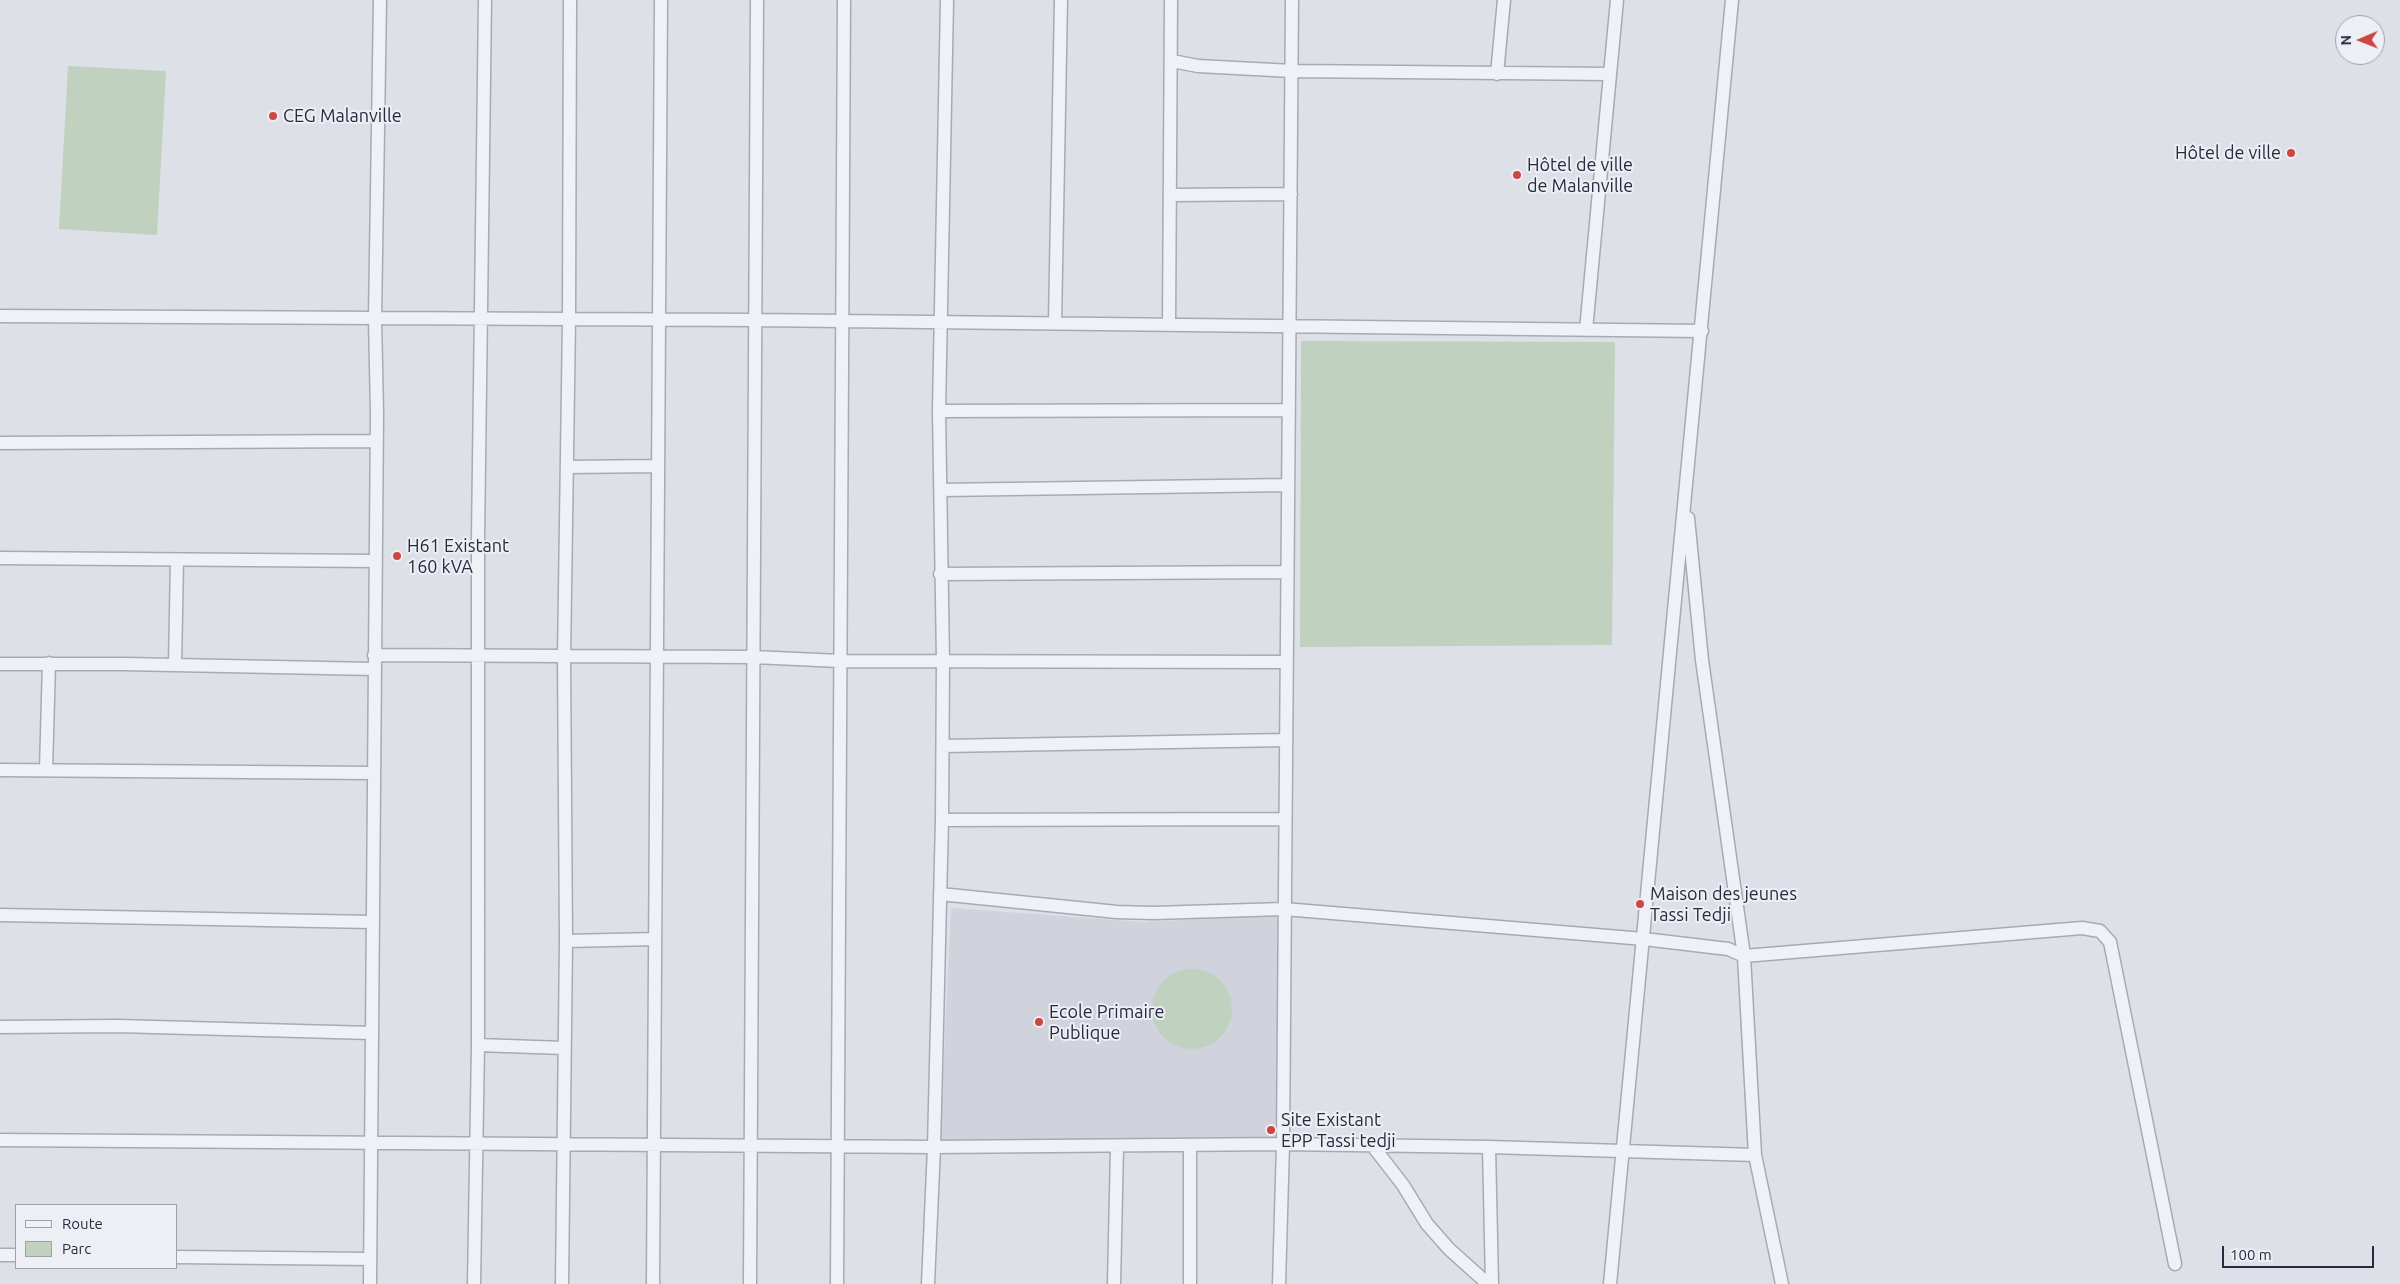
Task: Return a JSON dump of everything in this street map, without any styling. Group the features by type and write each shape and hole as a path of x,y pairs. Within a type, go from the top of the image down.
{"street":[{"path":"370,1284 369,1143 376,441 375,318 380,0"},
{"path":"474,1284 478,1045 480,656 478,540 485,0"},
{"path":"562,1284 566,941 564,658 569,320 570,0"},
{"path":"653,1284 661,0"},
{"path":"750,1284 757,0"},
{"path":"837,1284 839,1146 840,322 844,0"},
{"path":"928,1284 934,1147 942,820 943,661 940,574 940,322 947,0"},
{"path":"1056,323 1060,0"},
{"path":"1170,324 1171,0"},
{"path":"1279,1284 1283,1144 1284,819 1292,0"},
{"path":"1497,74 1504,0"},
{"path":"1586,330 1617,0"},
{"path":"1610,1284 1685,488 1702,332 1732,0"},
{"path":"1172,61 1198,66 1292,71 1610,74"},
{"path":"1171,195 1291,194"},
{"path":"0,316 1290,325 1702,332"},
{"path":"940,411 1288,410"},
{"path":"0,443 376,441"},
{"path":"567,467 658,466"},
{"path":"941,490 1288,485"},
{"path":"1685,488 1702,660 1744,956 1755,1155 1782,1284"},
{"path":"0,558 375,561"},
{"path":"175,665 177,560"},
{"path":"940,574 1287,572"},
{"path":"374,655 753,658 840,661 1286,662"},
{"path":"46,770 49,663"},
{"path":"0,664 49,663 374,669"},
{"path":"943,746 1285,740"},
{"path":"0,770 373,773"},
{"path":"942,820 1284,819"},
{"path":"940,894 1117,912 1153,913 1284,909 1644,939 1728,949 1744,956 2082,928 2100,931 2110,942 2175,1264"},
{"path":"0,915 372,922"},
{"path":"566,941 655,939"},
{"path":"0,1027 118,1026 370,1033"},
{"path":"478,1045 564,1048"},
{"path":"0,1140 934,1147 1117,1147 1283,1144 1489,1147 1755,1155"},
{"path":"1372,1145 1403,1185 1427,1224 1449,1249 1488,1284"},
{"path":"1190,1146 1190,1284"},
{"path":"1114,1284 1117,1147"},
{"path":"1489,1147 1492,1284"},
{"path":"0,1255 15,1255"},
{"path":"178,1257 370,1259"}],"shaded area":[{"path":"951,908 1144,922 1277,915 1278,1139 940,1142"}],"green space":[{"path":"68,66 166,71 157,235 59,229"},
{"path":"1301,341 1615,342 1612,645 1300,647"},
{"path":"1192,969 1207,972 1220,981 1229,994 1232,1009 1229,1024 1220,1037 1207,1046 1192,1049 1177,1046 1164,1037 1155,1024 1152,1009 1155,994 1164,981 1177,972"}],"place":[{"name":"CEG Malanville","path":"273,116"},
{"name":"Hôtel de ville","path":"2291,153"},
{"name":"Hôtel de ville de Malanville","path":"1517,175"},
{"name":"H61 Existant 160 kVA","path":"397,556"},
{"name":"Maison des jeunes Tassi Tedji","path":"1640,904"},
{"name":"Ecole Primaire Publique","path":"1039,1022"},
{"name":"Site Existant EPP Tassi tedji","path":"1271,1130"}]}
